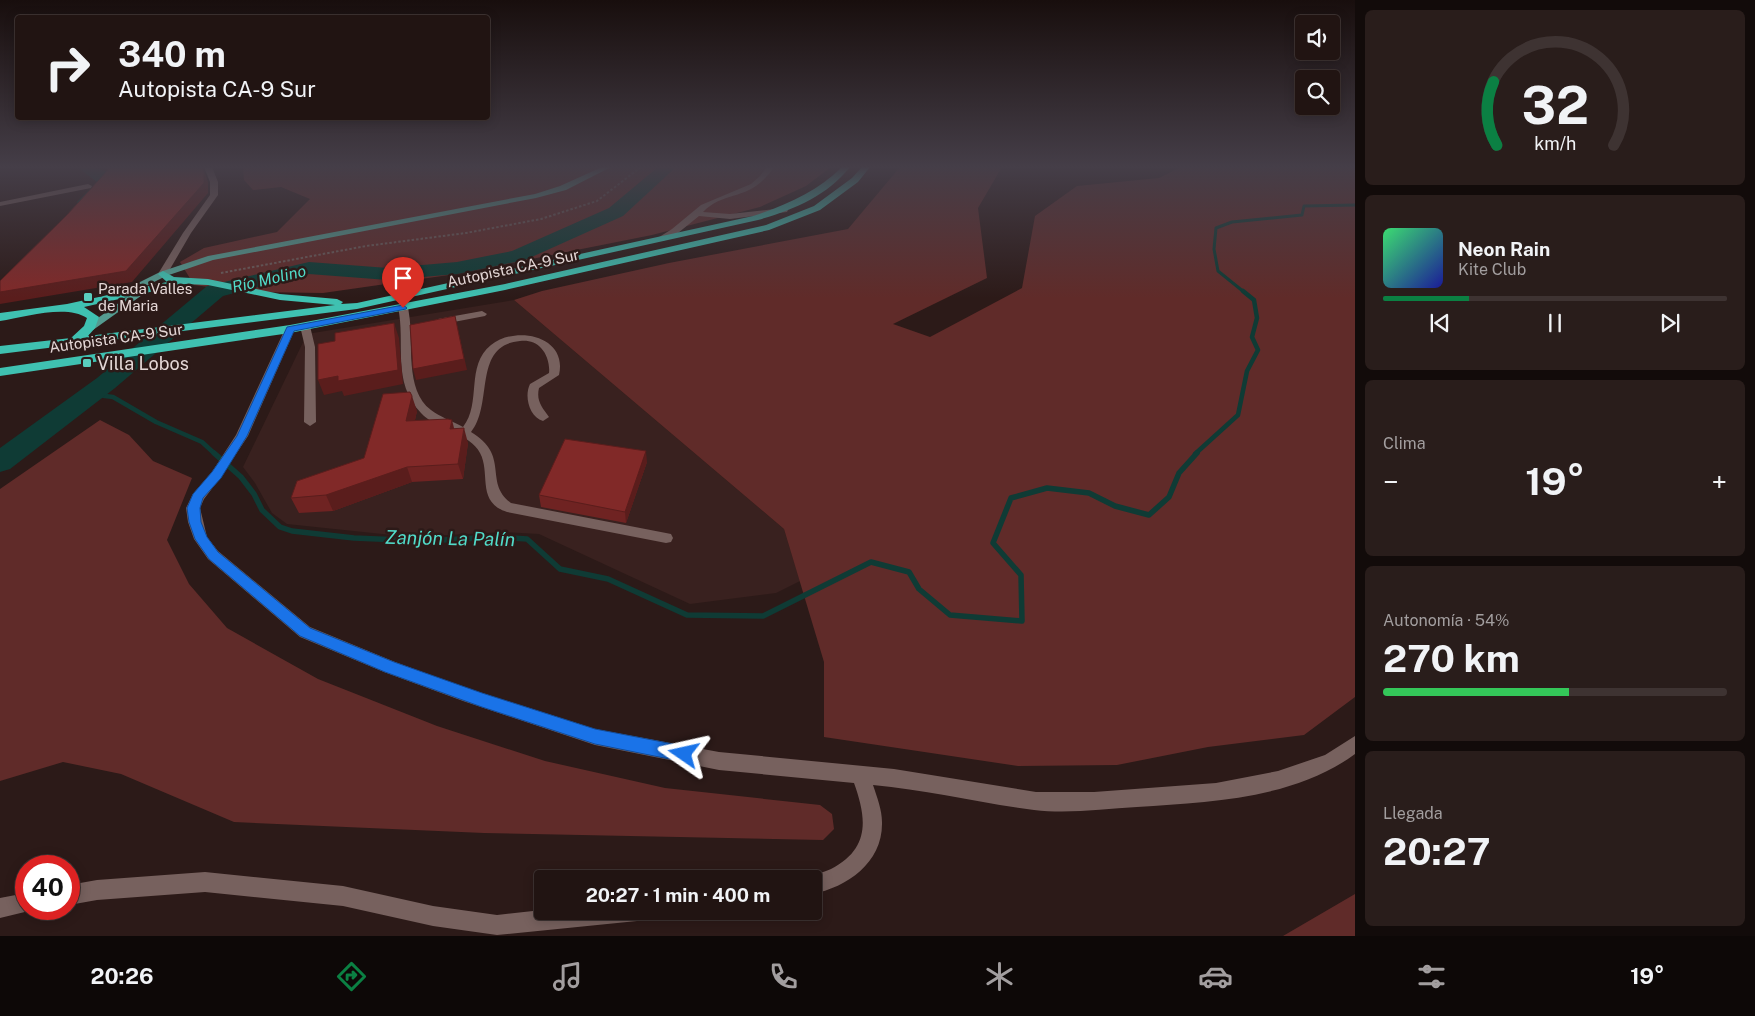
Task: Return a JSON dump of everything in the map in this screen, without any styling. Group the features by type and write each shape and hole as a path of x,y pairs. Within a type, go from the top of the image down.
{"highway":[{"name":"Autopista CA-9 Sur","path":"0,350 337,309 472,281 781,211"},
{"name":"Autopista CA-9 Sur","path":"0,370 226,339 403,308 506,287 769,227 810,211"},
{"path":"163,274 170,280 208,282 270,295 343,302 472,281"},
{"path":"5,316 67,307 189,282"},
{"path":"0,370 64,347 89,328 93,322 89,312 67,307"}],"main road":[{"path":"118,296 163,274 211,258 459,211"},
{"path":"89,328 163,274"}],"street":[{"path":"163,274 187,233 203,211"},
{"path":"660,239 675,231 700,211"},
{"path":"697,213 713,218 778,211"},
{"path":"403,308 416,327"},
{"path":"416,327 482,314"},
{"path":"305,326 314,346 310,422"},
{"path":"416,327 405,360 407,376 421,406 426,412 483,447 488,457 493,493 496,501 507,507 666,538"},
{"path":"290,329 242,436 216,475 198,497 194,508 195,522 201,539 213,555 305,632 462,694 595,736 720,761 860,774 1036,801 1111,800 1216,792 1278,780 1330,762 1355,744"},
{"path":"463,434 472,425 476,416 480,378 488,355 495,347 524,337 535,338 545,345 552,354 554,375 534,386 531,394 533,405 543,416"},
{"path":"822,882 831,881 853,865 868,850 874,829 860,774"},
{"path":"80,893 97,890 205,882 343,896 433,916 497,925 547,920"},
{"path":"0,908 15,905"}],"path":[{"path":"189,282 214,274 366,246 466,233 550,216 567,211"}],"shaded area":[{"path":"298,211 746,211 652,235 456,274 323,293 246,292 194,285 180,262 204,248 277,232"},
{"path":"863,211 978,211 987,278 893,324 930,337 1022,288 1035,216 1042,211 1355,211 1355,697 1304,735 1208,747 1117,765 1018,766 824,737 824,662 784,529 514,300 542,291 669,263 848,229"},
{"path":"514,300 784,529 800,581 776,593 690,604 539,534 503,532 411,537 287,524 272,513 255,483 243,467 307,334"},
{"path":"100,420 129,435 153,461 192,478 167,540 189,584 227,628 318,679 437,726 545,761 665,788 820,805 832,814 834,829 823,840 484,833 234,822 121,774 63,762 0,781 0,489"},
{"path":"1355,894 1355,936 1283,936"}],"building":[{"path":"71,211 179,211 126,271 0,292 0,281"},
{"path":"455,316 464,359 413,369 410,325"},
{"path":"394,323 398,370 338,381 338,376 318,380 318,344 335,341 335,333"},
{"path":"410,392 412,396 406,421 448,419 452,420 450,429 464,428 458,464 407,467 326,495 291,498 297,481 364,458 383,394"},
{"path":"565,439 646,451 625,512 539,495"}],"waterway":[{"name":"Río Molino","path":"0,462 106,383 215,291 309,268 388,274 457,268 518,256 618,211"},
{"name":"Zanjón La Palín","path":"1244,292 1218,271 1214,249 1216,228 1232,222 1302,215 1303,211"},
{"name":"Zanjón La Palín","path":"1195,454 1238,415 1247,371 1258,350 1252,337 1257,318 1254,300 1243,291"},
{"name":"Zanjón La Palín","path":"89,394 113,397 156,422 202,442 215,454"},
{"name":"Zanjón La Palín","path":"214,453 241,477 254,494 262,510 280,527 292,531 354,538 424,541 497,537 527,539 560,569 608,579 687,615 763,616 871,562 909,572 919,589 950,615 1022,621 1021,575 993,543 1011,498 1047,488 1089,493 1115,506 1149,515 1169,497 1179,473 1197,453"}],"place":[{"name":"Parada Valles de Maria","path":"88,297"},
{"name":"Villa Lobos","path":"87,363"}],"route":[{"path":"403,308 290,329 242,436 216,475 198,497 194,508 195,522 201,539 213,555 305,632 462,694 595,736 684,754"}]}
